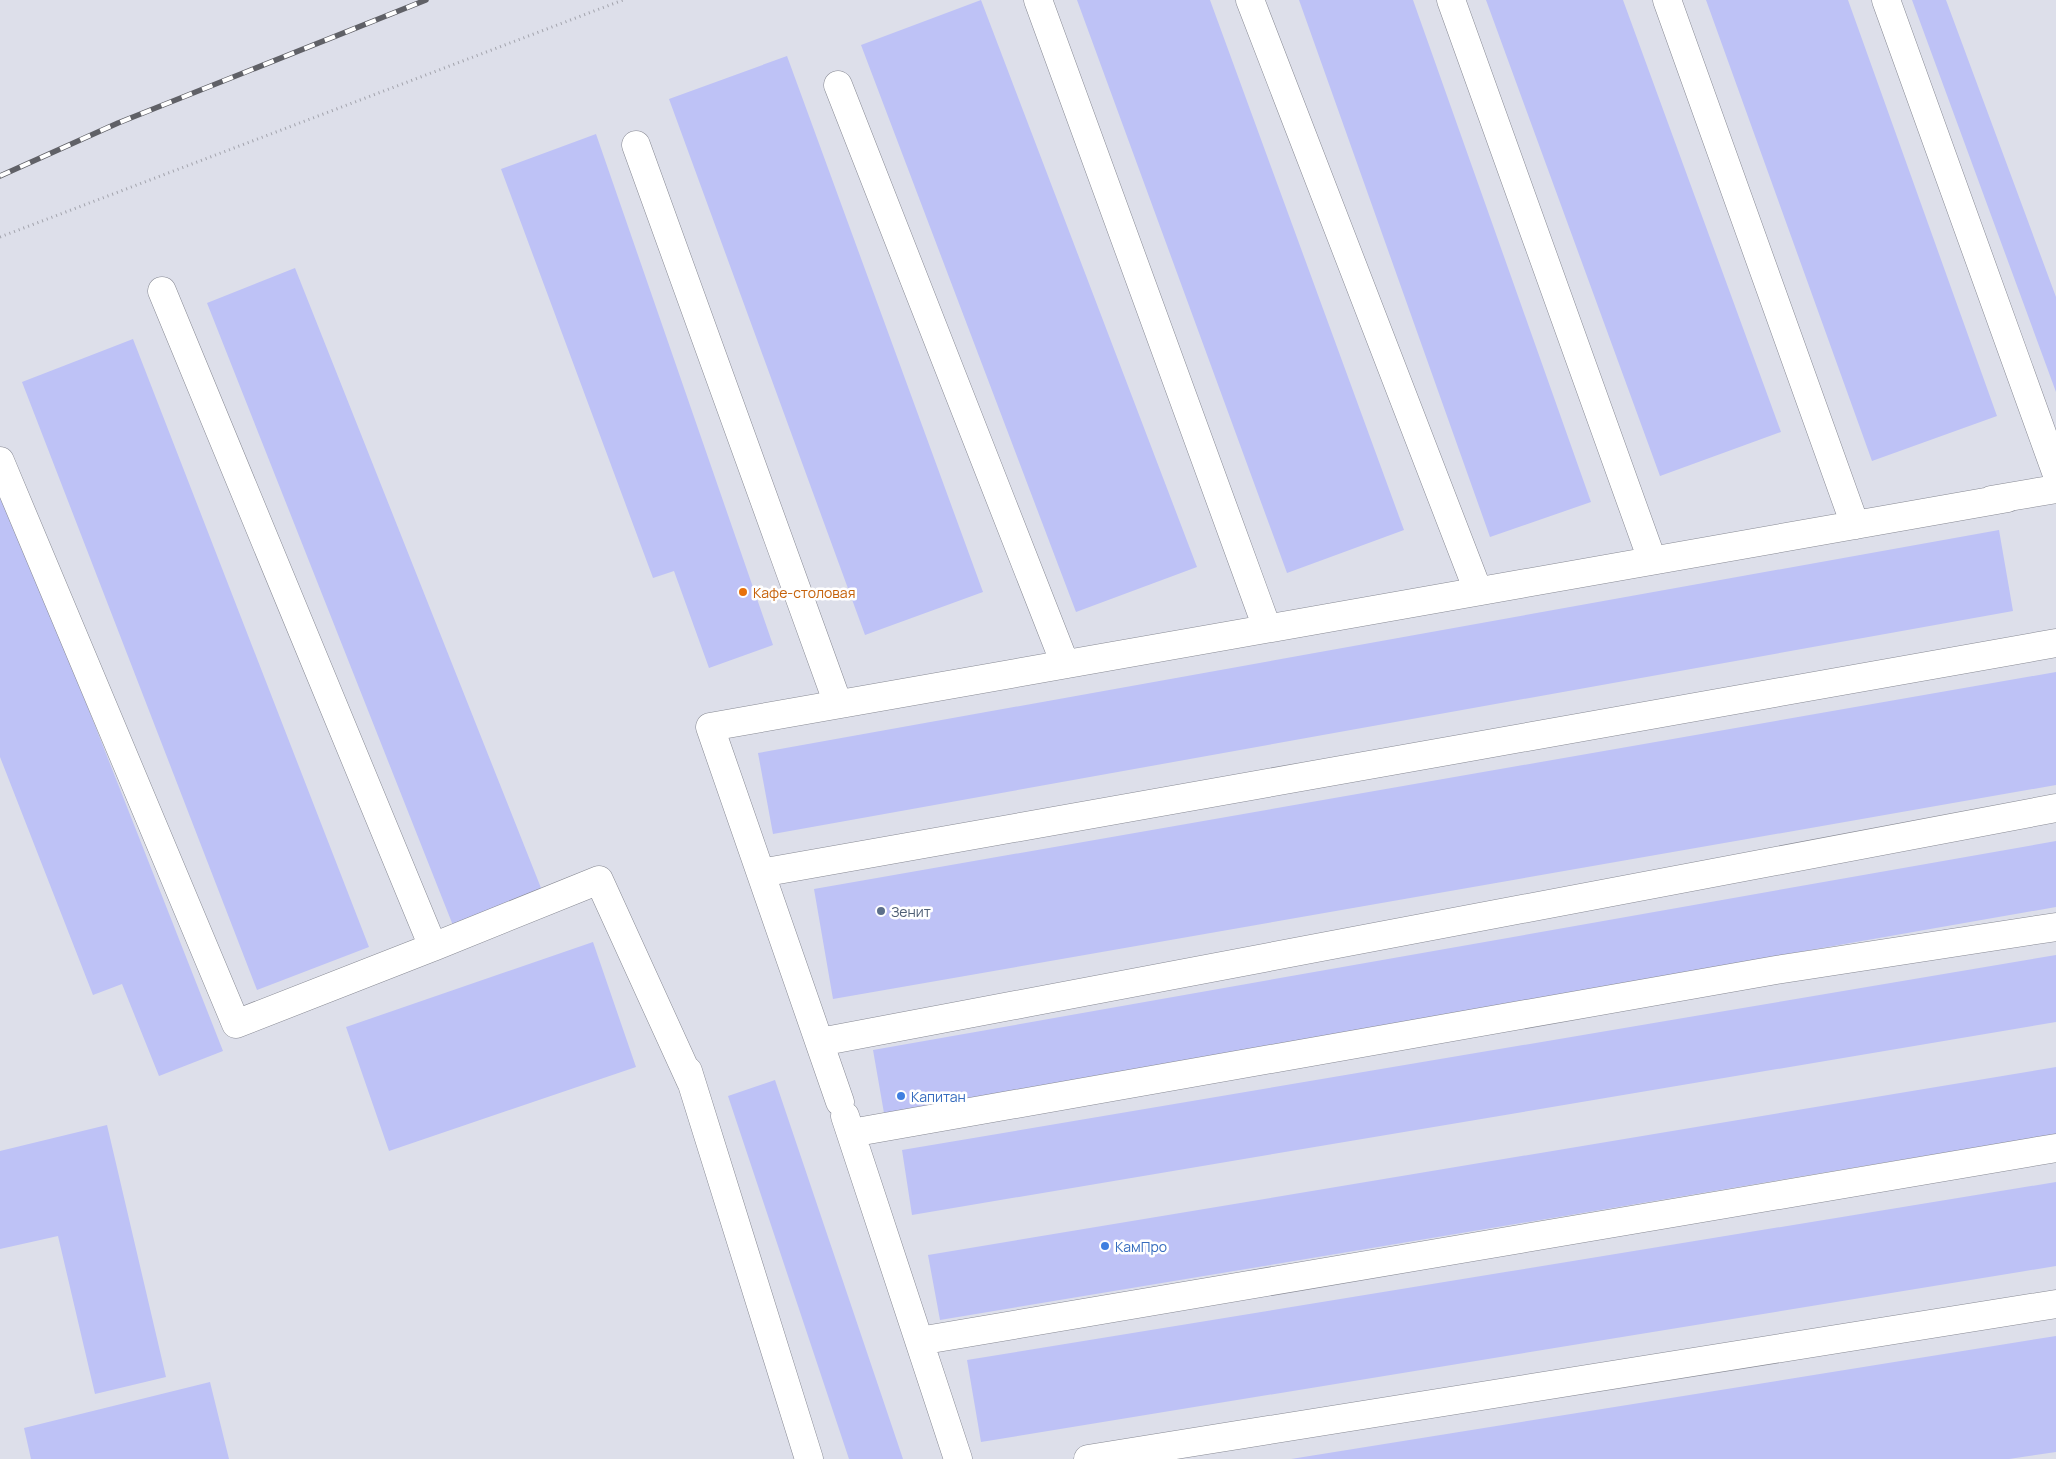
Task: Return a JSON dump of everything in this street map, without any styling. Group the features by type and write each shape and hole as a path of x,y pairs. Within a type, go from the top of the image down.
{"lane":[{"path":"1038,0 1267,628"},
{"path":"1250,0 1478,591"},
{"path":"1451,0 1652,560"},
{"path":"1667,0 1855,524"},
{"path":"1886,0 2056,472"},
{"path":"838,85 1065,664"},
{"path":"636,145 838,704"},
{"path":"162,291 433,947"},
{"path":"0,461 236,1024 599,880 690,1077 809,1459"},
{"path":"958,1459 838,1094 710,727 2056,490"},
{"path":"1980,502 2008,498"},
{"path":"761,873 2056,643"},
{"path":"820,1042 2056,808"},
{"path":"851,1133 1776,970 2056,927"},
{"path":"919,1341 2056,1148"},
{"path":"1088,1459 2056,1304"}],"path":[{"path":"0,237 623,0"}],"building":[{"path":"981,0 1197,567 1076,612 861,45"},
{"path":"1077,0 1210,0 1404,530 1287,573"},
{"path":"1299,0 1413,0 1591,502 1490,537"},
{"path":"1486,0 1623,0 1781,432 1660,476"},
{"path":"1706,0 1848,0 1997,416 1872,461"},
{"path":"1912,0 1946,0 2056,297 2056,392"},
{"path":"787,56 983,592 865,635 669,99"},
{"path":"596,134 773,645 709,668 674,571 653,578 501,169"},
{"path":"295,268 543,893 454,928 207,303"},
{"path":"133,339 369,947 257,990 22,382"},
{"path":"0,484 223,1051 159,1076 122,984 93,995 0,757"},
{"path":"1999,530 2013,611 773,834 758,753"},
{"path":"2056,672 2056,785 833,999 814,889"},
{"path":"2056,841 2056,907 884,1113 873,1050"},
{"path":"593,942 636,1067 389,1151 346,1027"},
{"path":"2056,955 2056,1022 912,1215 902,1150"},
{"path":"2056,1067 2056,1134 940,1320 928,1255"},
{"path":"775,1080 903,1459 849,1459 728,1096"},
{"path":"107,1125 166,1377 95,1394 58,1236 0,1249 0,1151"},
{"path":"2056,1182 2056,1266 981,1442 967,1360"},
{"path":"2056,1336 2056,1452 2009,1459 1291,1459"},
{"path":"210,1382 229,1459 31,1459 24,1428"}],"railway":[{"path":"0,176 118,123 426,0"}],"place":[{"name":"Кафе-столовая","path":"743,592"},
{"name":"Зенит","path":"881,911"},
{"name":"Капитан","path":"901,1096"},
{"name":"КамПро","path":"1105,1246"}]}
